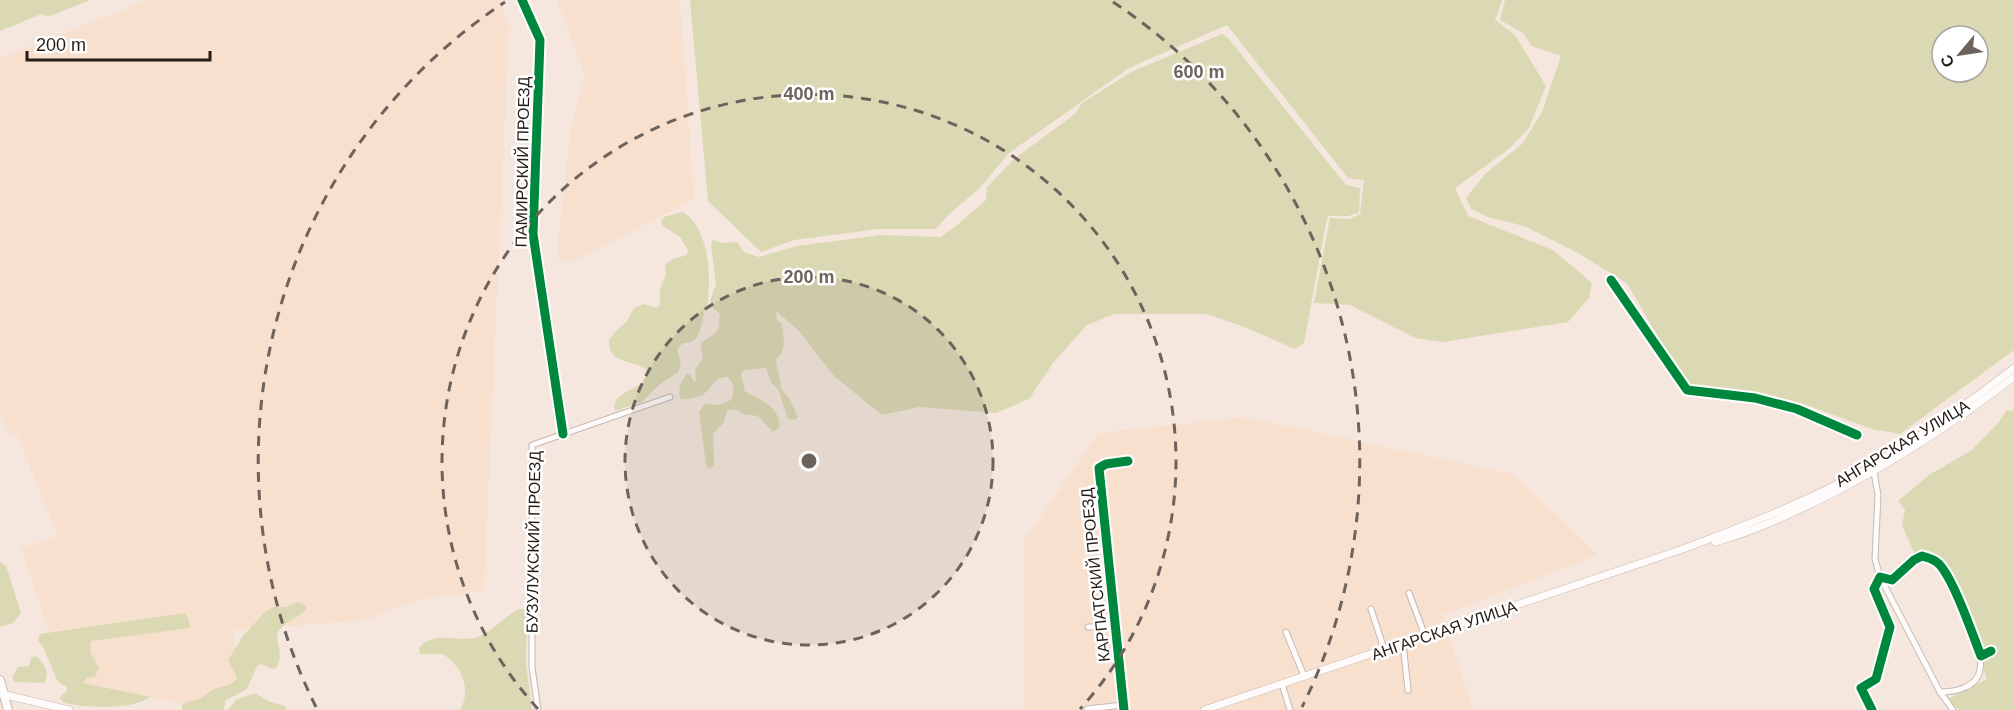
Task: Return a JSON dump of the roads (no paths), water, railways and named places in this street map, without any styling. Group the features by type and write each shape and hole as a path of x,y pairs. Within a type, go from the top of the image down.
{"main road":[{"name":"АНГАРСКАЯ УЛИЦА","path":"1204,710 1683,549 1762,519 1869,467 1967,405 2014,368"},
{"name":"АНГАРСКАЯ УЛИЦА","path":"1683,549 1736,536 1874,472 1931,437 2014,377"},
{"path":"0,680 8,710"},
{"path":"2,694 69,710"}],"street":[{"name":"ПАМИРСКИЙ ПРОЕЗД","path":"522,0 540,40 533,234 563,434"},
{"path":"1611,280 1687,390 1755,398 1797,409 1857,435"},
{"name":"БУЗУЛУКСКИЙ ПРОЕЗД","path":"538,710 532,668 532,445 670,397"},
{"name":"КАРПАТСКИЙ ПРОЕЗД","path":"1123,707 1099,468 1106,464 1128,461"},
{"path":"1874,472 1878,495 1875,559 1880,577 1940,692 1953,710"},
{"path":"1880,577 1892,580 1914,560 1922,556 1934,560 1941,566 1951,584 1981,656 1980,672 1976,680 1967,686 1952,692 1940,692"},
{"path":"1872,710 1861,688 1876,679 1890,627 1874,589 1880,577"},
{"path":"1409,593 1425,636"},
{"path":"1371,609 1384,650"},
{"path":"1088,627 1115,626"},
{"path":"1286,632 1304,676"},
{"path":"1403,643 1408,690"},
{"path":"1981,656 1990,651"},
{"path":"1282,684 1290,710"},
{"path":"1087,709 1123,707"}]}
